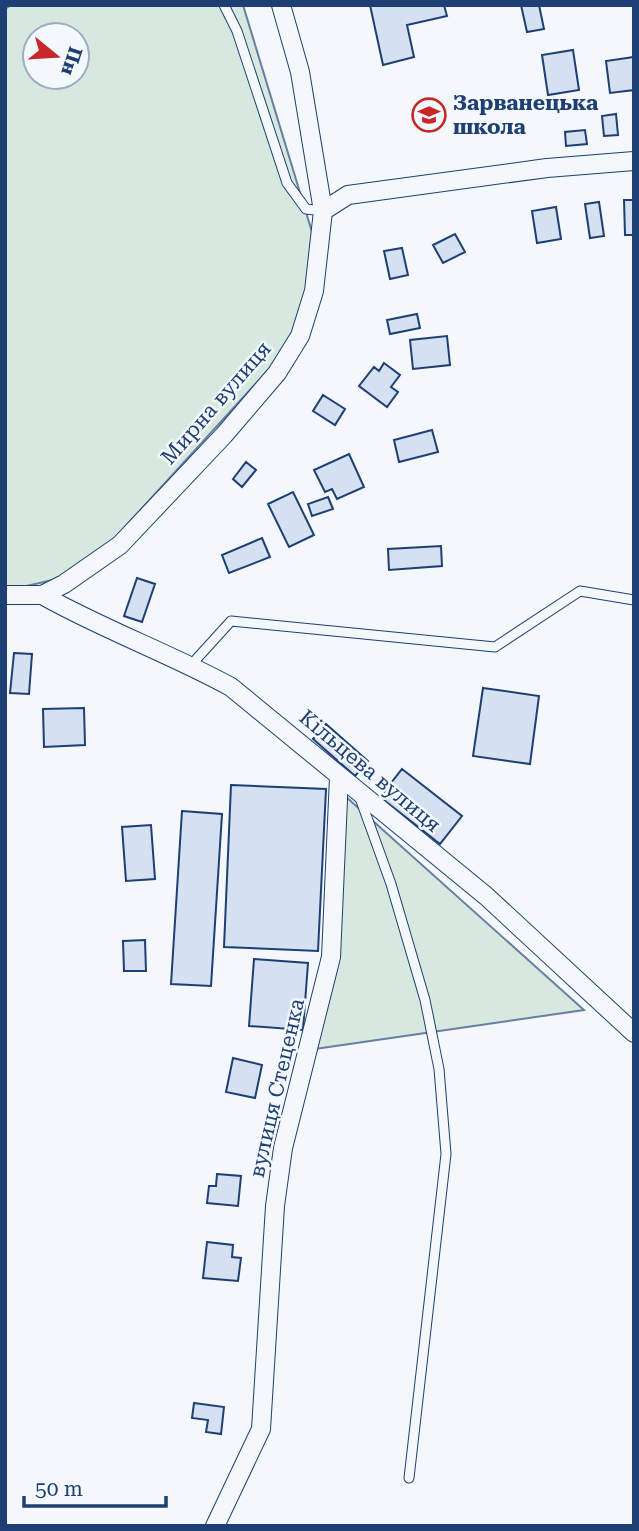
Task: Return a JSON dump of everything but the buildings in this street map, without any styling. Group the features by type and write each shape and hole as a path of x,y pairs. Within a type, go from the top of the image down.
{"street":[{"name":"Мирна вулиця","path":"5,595 42,595 64,584 120,545 224,435 277,373 300,336 314,291 323,211 300,72 281,5"},
{"path":"323,211 348,195 547,167 634,161"},
{"name":"Кільцева вулиця","path":"42,595 97,626 191,665 231,687 486,896 634,1033"},
{"name":"вулиця Стеценка","path":"215,1526 261,1429 275,1206 283,1148 331,957 339,778"}],"lane":[{"path":"224,5 237,32 287,183 306,209 323,211"},
{"path":"191,665 231,621 495,648 580,591 634,600"},
{"path":"358,793 391,884 425,1000 439,1069 445,1142 409,1478"}],"shaded area":[{"path":"11,5 243,5 312,232 306,289 292,333 270,368 113,540 57,579 22,587 5,587 5,9"},
{"path":"335,787 584,1010 301,1051 326,956"}],"place":[{"name":"Зарванецька школа","path":"429,115"}]}
